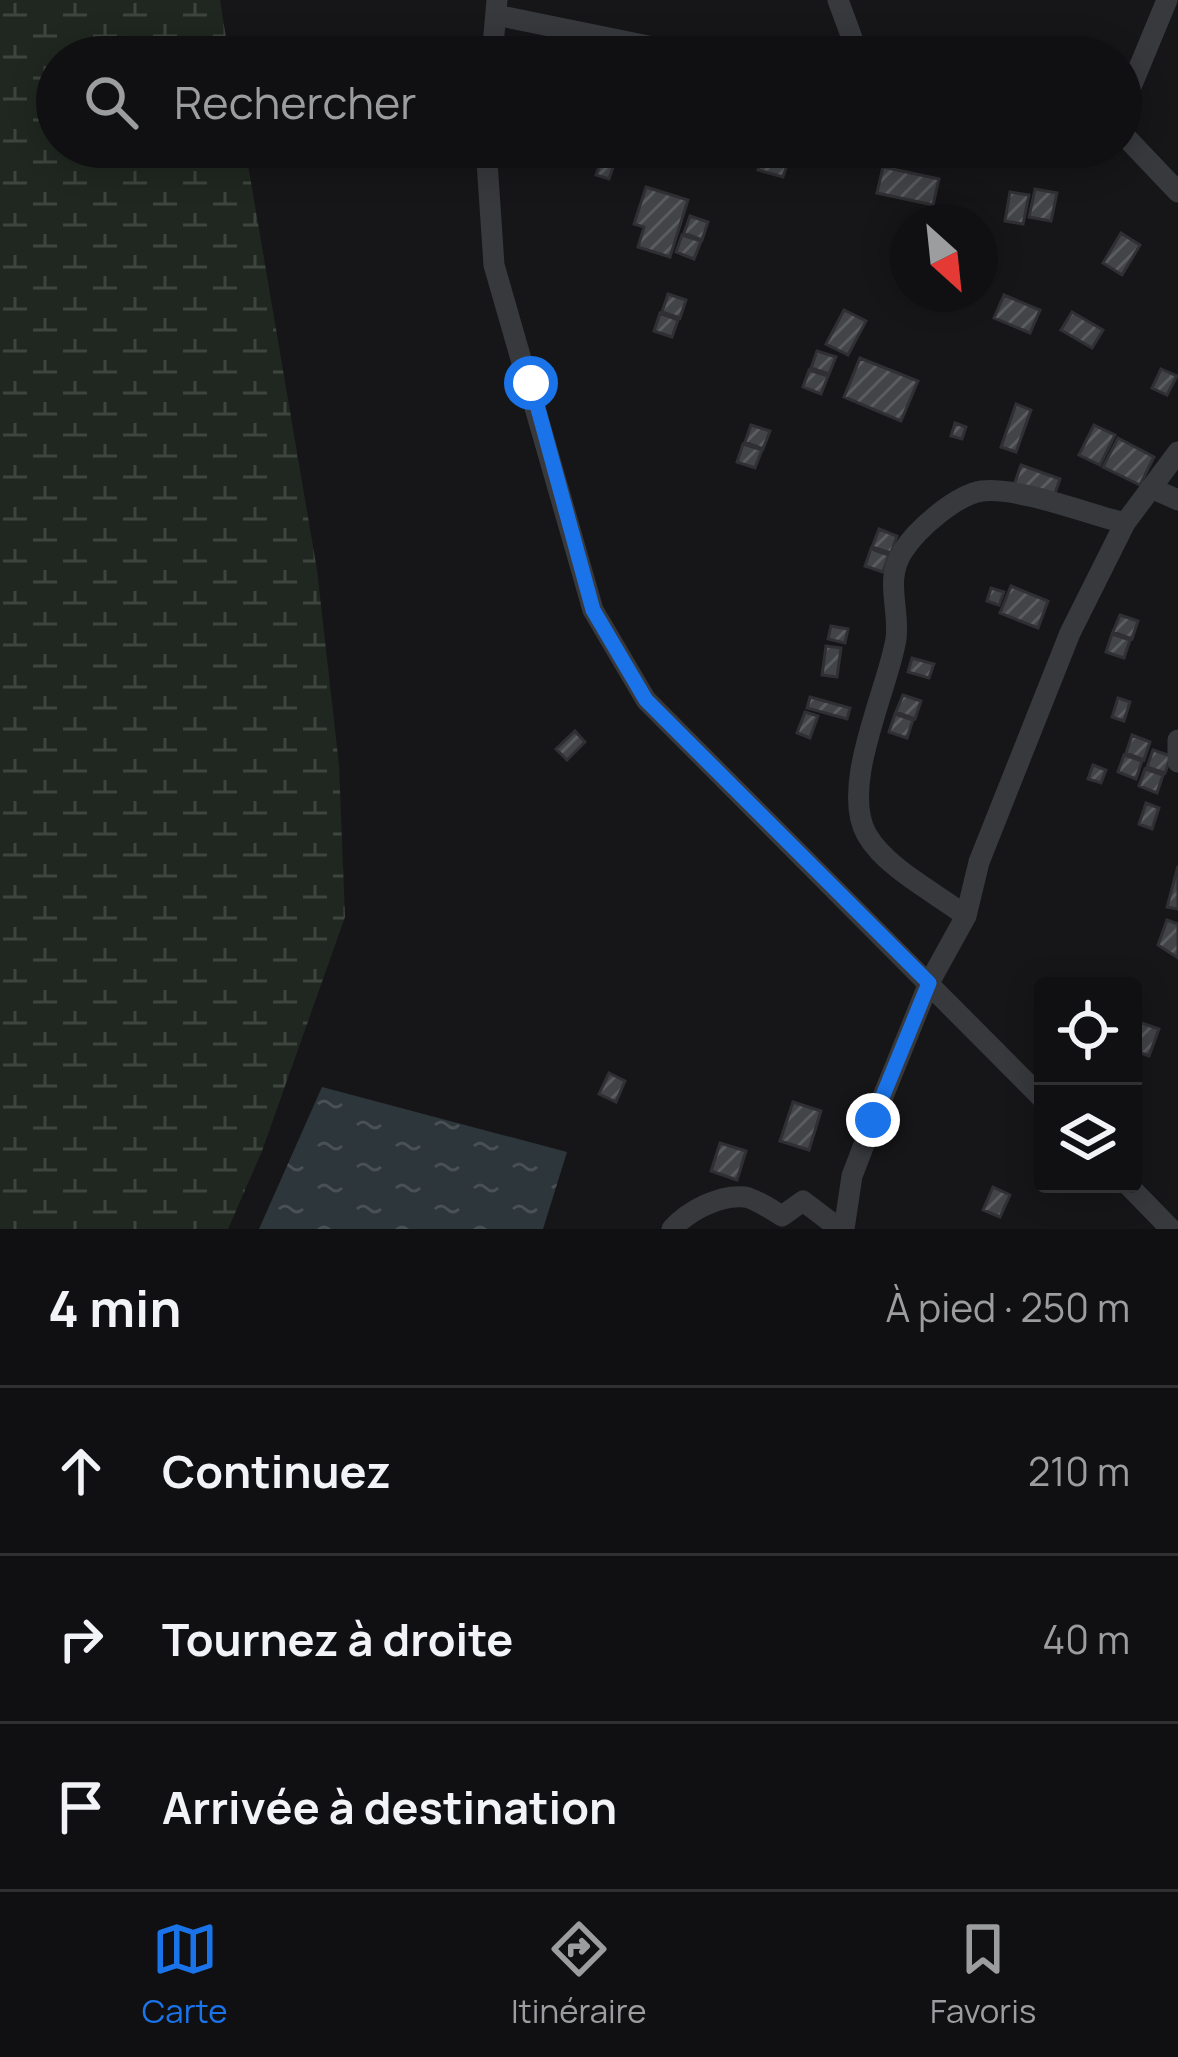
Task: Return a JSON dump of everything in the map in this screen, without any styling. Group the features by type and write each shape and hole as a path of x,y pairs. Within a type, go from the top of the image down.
{"street":[{"path":"838,0 851,36"},
{"path":"1142,60 1167,0"},
{"path":"496,7 615,36"},
{"path":"1142,154 1178,192"},
{"path":"487,168 494,265 593,610 646,700 1034,1090"},
{"path":"672,1229 683,1216 709,1204 746,1197 782,1216 803,1201 842,1229 852,1177 929,983 966,916 979,862 1070,633 1124,523 1178,452"},
{"path":"1151,488 1178,500"},
{"path":"966,916 888,857 867,835 860,809 875,705 896,643 891,586 902,552 937,516 979,491 1010,494 1124,523"},
{"path":"1178,740 1178,762"},
{"path":"1136,1193 1172,1229"}],"green space":[{"path":"0,0 220,0 226,36 36,36 36,168 249,168 317,570 339,765 345,917 262,1151 228,1229 0,1229"}],"water":[{"path":"322,1087 567,1152 543,1229 259,1229"}],"building":[{"path":"598,168 613,168 609,179 596,175"},
{"path":"759,168 786,168 783,177"},
{"path":"883,168 939,179 933,204 877,193"},
{"path":"646,187 688,200 670,257 638,247 644,227 634,224"},
{"path":"1035,189 1057,193 1051,221 1029,217"},
{"path":"1010,192 1029,195 1023,224 1005,221"},
{"path":"690,216 708,222 702,240 684,233"},
{"path":"1121,233 1140,245 1122,275 1103,263"},
{"path":"682,235 701,241 694,259 676,252"},
{"path":"668,294 686,300 680,318 662,312"},
{"path":"1004,295 1040,310 1030,333 994,318"},
{"path":"844,310 866,321 848,355 826,344"},
{"path":"1072,312 1103,330 1092,348 1061,330"},
{"path":"660,313 678,320 672,337 654,331"},
{"path":"817,351 836,357 829,374 811,368"},
{"path":"860,358 918,381 901,421 844,397"},
{"path":"1161,369 1177,376 1167,395 1152,388"},
{"path":"809,370 828,376 821,394 803,387"},
{"path":"1016,404 1031,410 1016,452 1001,447"},
{"path":"955,423 966,427 962,439 951,436"},
{"path":"751,425 770,431 763,449 745,442"},
{"path":"1094,425 1115,435 1100,465 1079,455"},
{"path":"1118,438 1154,457 1140,485 1103,467"},
{"path":"743,444 762,450 755,468 737,462"},
{"path":"1021,465 1060,479 1052,502 1013,488"},
{"path":"879,529 897,536 891,553 872,547"},
{"path":"871,549 889,555 883,572 865,566"},
{"path":"1011,586 1048,601 1038,628 1000,613"},
{"path":"991,588 1004,592 999,605 987,601"},
{"path":"1120,615 1138,621 1132,639 1113,632"},
{"path":"831,626 848,629 845,643 828,639"},
{"path":"1112,634 1130,640 1124,658 1106,652"},
{"path":"826,646 841,648 837,677 822,675"},
{"path":"912,658 934,664 929,678 908,672"},
{"path":"903,695 921,701 915,719 896,712"},
{"path":"810,697 850,708 847,719 807,708"},
{"path":"1118,698 1130,702 1124,721 1112,717"},
{"path":"805,712 818,716 810,738 797,733"},
{"path":"895,714 913,720 907,738 889,732"},
{"path":"575,731 585,742 567,760 556,749"},
{"path":"1132,735 1150,742 1144,760 1126,753"},
{"path":"1153,750 1171,756 1165,773 1147,767"},
{"path":"1124,755 1142,761 1136,779 1118,772"},
{"path":"1093,765 1106,770 1101,783 1088,779"},
{"path":"1145,769 1163,775 1157,793 1139,786"},
{"path":"1146,803 1159,808 1152,829 1139,824"},
{"path":"1178,866 1178,909 1167,907"},
{"path":"1167,920 1178,924 1178,958 1158,945"},
{"path":"1142,1023 1159,1029 1149,1056 1142,1053"},
{"path":"609,1073 625,1081 616,1102 599,1094"},
{"path":"793,1102 821,1111 809,1150 780,1141"},
{"path":"720,1143 746,1151 737,1180 711,1171"},
{"path":"993,1187 1010,1195 1000,1217 983,1210"}],"route":[{"path":"531,383 593,610 646,700 929,983 873,1120"}]}
